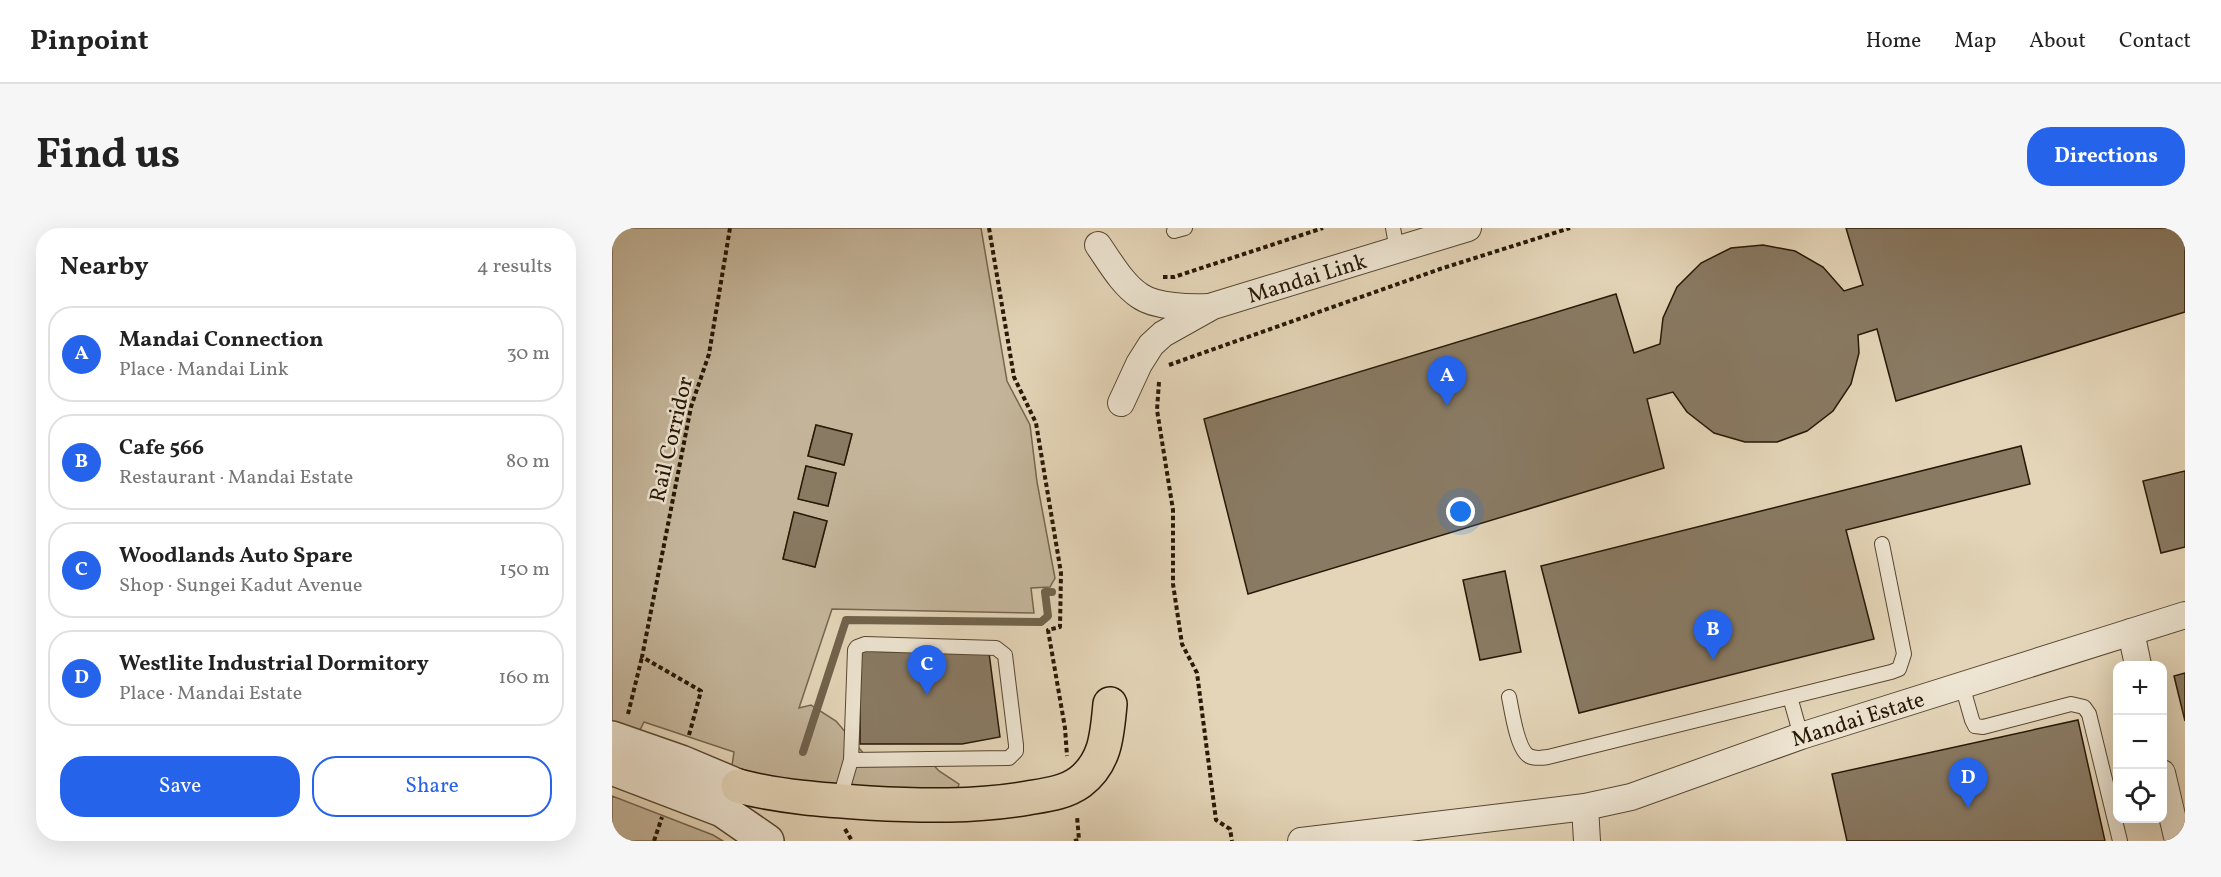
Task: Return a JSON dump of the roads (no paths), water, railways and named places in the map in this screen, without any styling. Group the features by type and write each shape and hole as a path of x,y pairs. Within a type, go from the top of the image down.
{"main road":[{"path":"738,786 760,792 839,801 927,806 999,803 1062,791 1078,794 1103,755 1110,704"}],"street":[{"name":"Mandai Link","path":"1121,403 1139,364 1151,345 1163,334 1213,306 1395,239 1468,228"},
{"name":"Mandai Link","path":"1098,245 1127,284 1142,298 1174,306 1213,306"},
{"name":"Mandai Estate","path":"1301,841 1585,807 1652,790 1801,736 2185,615"},
{"path":"2131,632 2137,661"},
{"path":"620,728 681,762 738,786"},
{"path":"612,768 722,810 767,841"},
{"path":"2167,791 2178,841"},
{"path":"1585,807 1587,841"}],"lane":[{"path":"1509,697 1520,744 1529,756 1537,758 1899,669 1904,654 1882,544"},
{"path":"839,801 851,760 855,650 857,647 865,644 996,648 1003,652 1016,745 1016,751 1009,758 851,760"},
{"path":"1962,685 1975,726 1983,727 2071,704 2084,707 2089,714 2120,841"},
{"path":"1790,697 1801,736"}],"waterway":[{"path":"803,752 846,620 1041,622 1048,616 1045,592 1052,592"}],"place":[{"name":"Mandai Connection","path":"1447,406"},
{"name":"Cafe 566","path":"1713,660"},
{"name":"Woodlands Auto Spare","path":"927,695"},
{"name":"Westlite Industrial Dormitory","path":"1968,808"}]}
